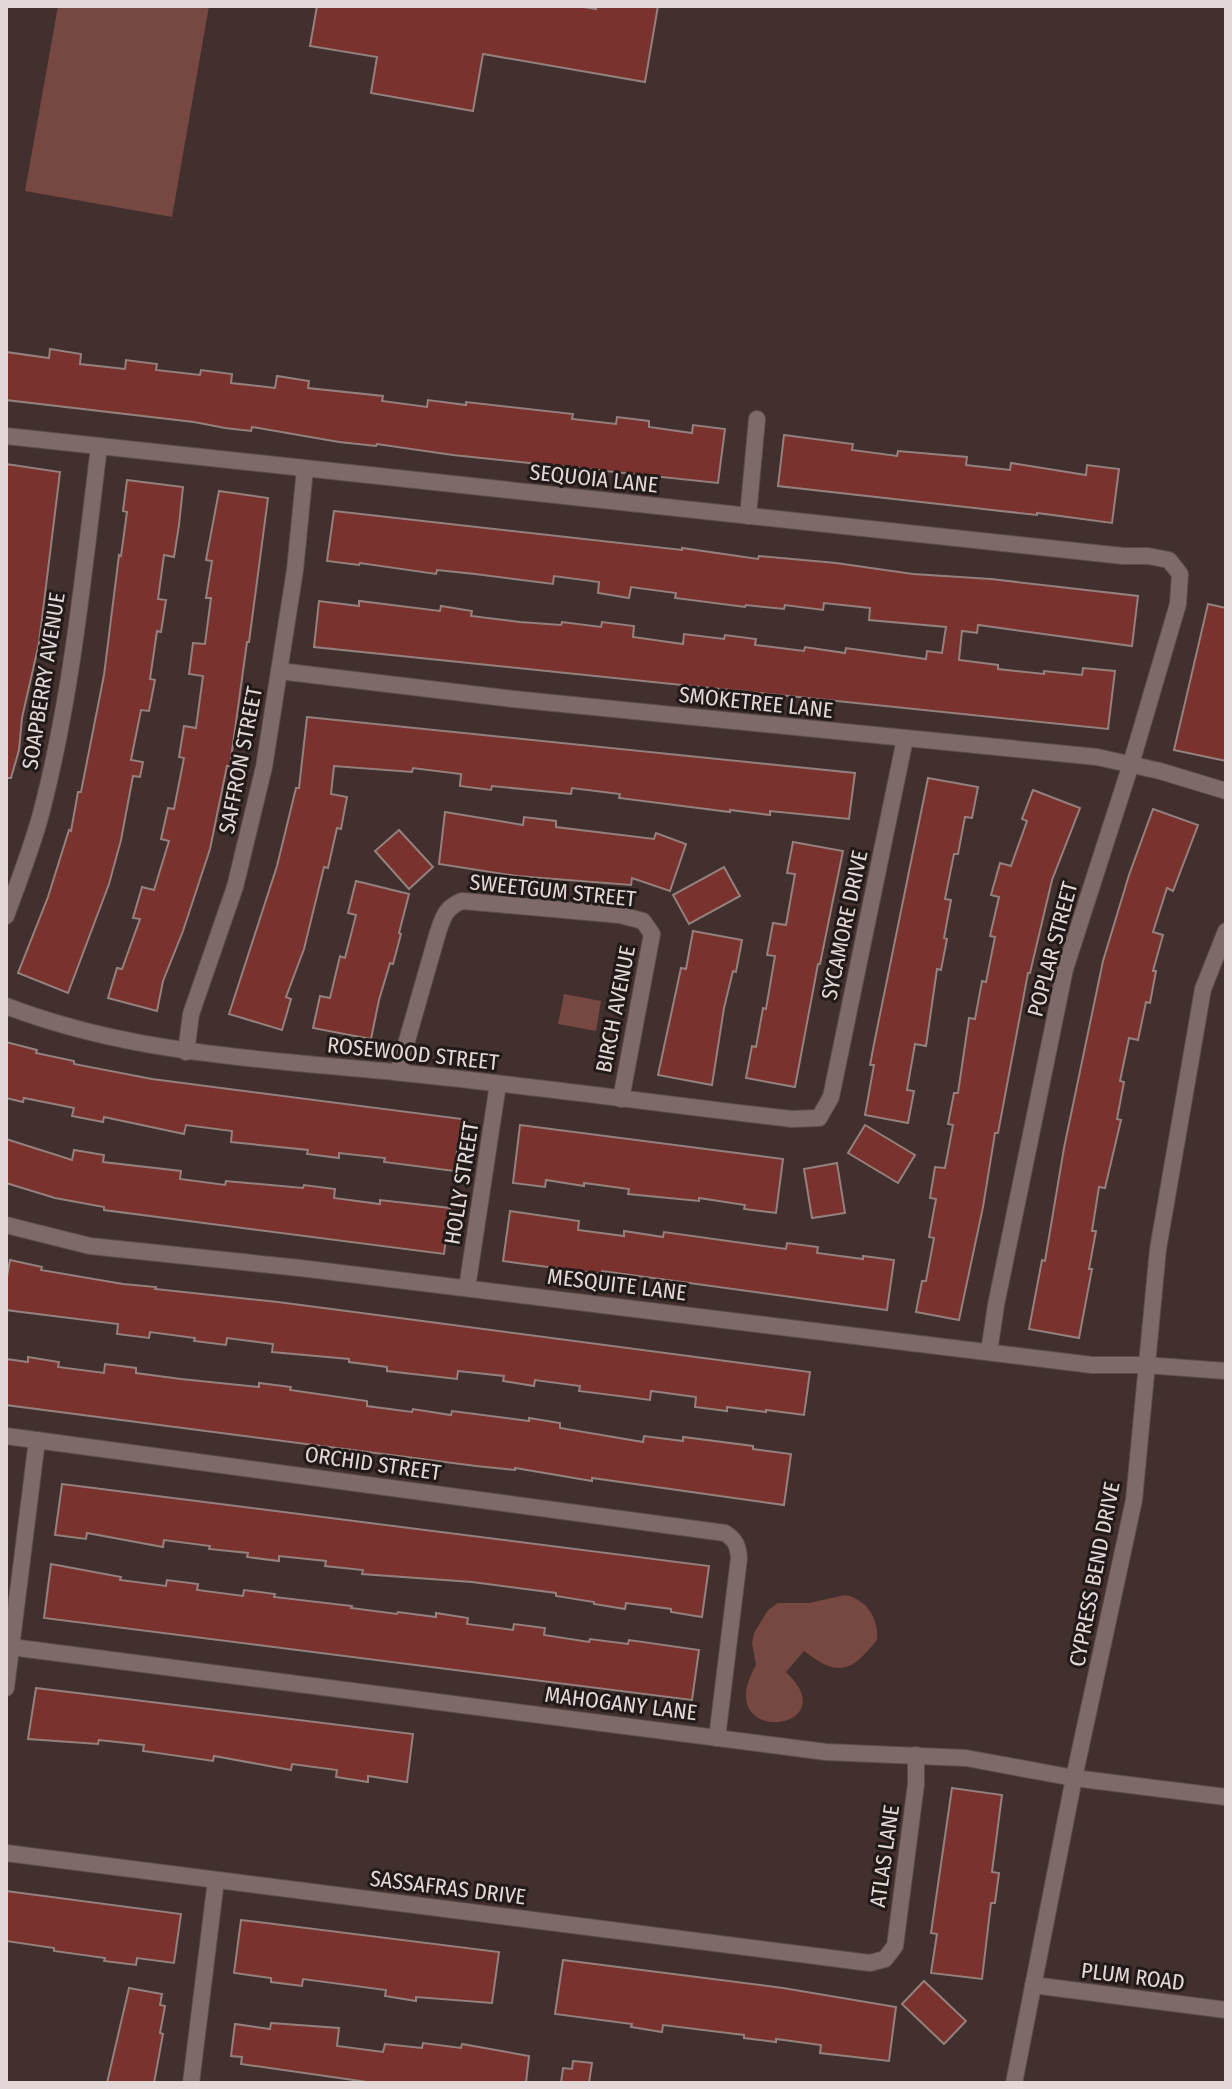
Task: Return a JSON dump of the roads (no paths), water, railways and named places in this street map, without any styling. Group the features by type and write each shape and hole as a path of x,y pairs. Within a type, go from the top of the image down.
{"street":[{"path":"748,516 757,419"},
{"name":"SEQUOIA LANE","path":"6,436 1123,556 1148,556 1169,560 1176,566"},
{"name":"SOAPBERRY AVENUE","path":"6,916 43,808 57,748 67,695 99,447"},
{"name":"SAFFRON STREET","path":"186,1052 191,1014 220,935 264,767 295,570 305,469"},
{"name":"POPLAR STREET","path":"989,1352 1065,969 1131,764 1178,604 1180,574 1176,566"},
{"name":"SMOKETREE LANE","path":"279,671 513,699 1097,757 1226,791"},
{"name":"SYCAMORE DRIVE","path":"819,1118 831,1097 905,739"},
{"name":"SWEETGUM STREET","path":"398,1072 438,932 445,913 452,905 462,901 620,915 643,921 648,926"},
{"name":"BIRCH AVENUE","path":"621,1099 652,934 648,926"},
{"name":"CYPRESS BEND DRIVE","path":"1014,2083 1074,1778 1134,1500 1158,1249 1203,989 1226,931"},
{"name":"ROSEWOOD STREET","path":"6,1006 73,1030 186,1052 398,1072 792,1119 819,1118"},
{"name":"HOLLY STREET","path":"467,1288 498,1084"},
{"name":"MESQUITE LANE","path":"6,1225 90,1246 467,1288 1092,1365 1226,1371"},
{"name":"ORCHID STREET","path":"6,1436 714,1531 733,1538 738,1546 739,1558 717,1738"},
{"path":"6,1688 37,1440"},
{"name":"MAHOGANY LANE","path":"11,1647 840,1753 966,1758 1074,1778 1226,1797"},
{"name":"ATLAS LANE","path":"885,1959 895,1946 916,1784 916,1755"},
{"name":"SASSAFRAS DRIVE","path":"6,1853 870,1963 885,1959"},
{"path":"191,2083 216,1880"},
{"name":"PLUM ROAD","path":"1033,1985 1226,2010"}]}
